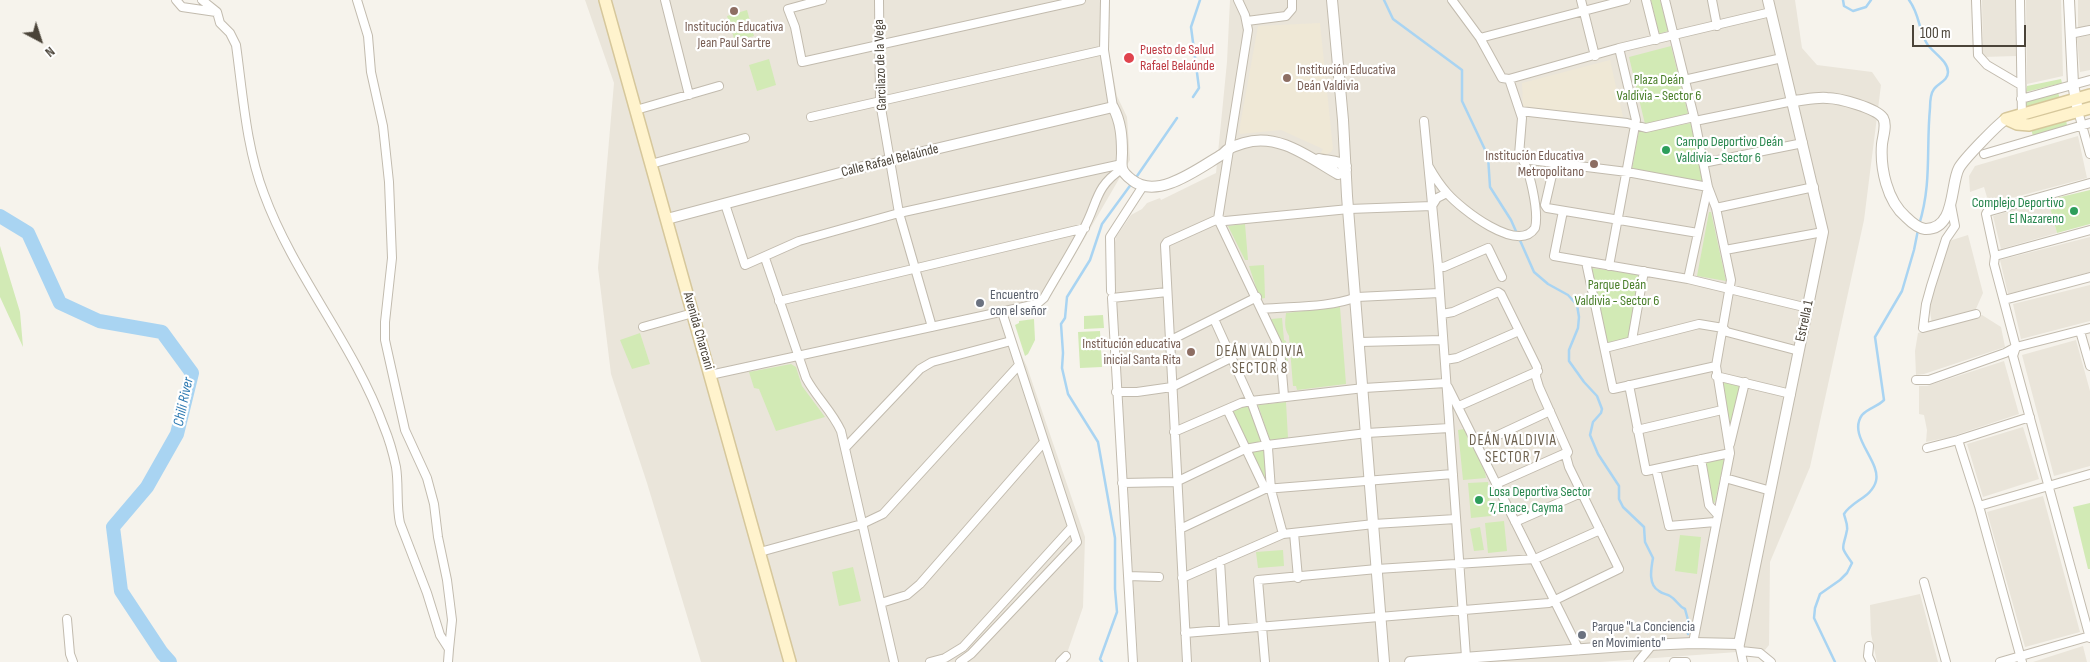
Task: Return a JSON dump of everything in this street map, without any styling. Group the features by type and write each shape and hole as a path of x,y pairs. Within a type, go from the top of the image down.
{"main road":[{"name":"Avenida Charcani","path":"605,0 790,662"},
{"path":"2006,119 2023,120 2077,105 2090,96"},
{"path":"2077,105 2090,108"}],"street":[{"path":"176,0 182,7 217,12"},
{"path":"202,0 217,12 220,23 230,33 236,45 250,146 256,173 264,196 290,249 345,345 384,426 396,467 397,511 400,523 427,593 440,635 449,649"},
{"path":"356,0 368,36 371,72 382,126 389,182 392,258 385,322 386,340 405,430 426,478 434,504 439,547 450,601 452,632 448,662"},
{"path":"665,0 689,95"},
{"path":"822,0 788,9 795,27 802,62 1081,0"},
{"name":"Garcilazo de la Vega","path":"879,0 880,102 889,160 899,213 932,327"},
{"path":"1105,0 1104,50 1113,108 1118,116 1130,176 1110,238 1111,291"},
{"path":"1238,0 1247,20 1248,30 1218,219 1280,349 1284,396"},
{"path":"1247,20 1286,16 1292,9 1292,0"},
{"path":"1332,0 1357,297 1384,662"},
{"path":"1452,0 1480,38 1502,78 1509,79 1618,48 1771,12"},
{"path":"1582,0 1595,56"},
{"path":"1480,38 1626,0"},
{"path":"1646,0 1656,40"},
{"path":"1664,0 1694,119 1708,187 1716,208 1731,280 1716,366 1716,376 1730,450"},
{"path":"1712,0 1717,26"},
{"name":"Estrella 1","path":"1740,647 1823,232 1768,0"},
{"path":"1976,0 1978,55 1987,65 2021,84"},
{"path":"2020,0 2023,120"},
{"path":"2069,0 2073,84 2077,105 2086,123 2090,154"},
{"path":"2070,34 2090,30"},
{"path":"1609,266 1636,126 1618,48"},
{"path":"811,117 1104,50"},
{"path":"1684,80 1782,58"},
{"path":"1427,163 1447,193 1475,218 1518,237 1526,236 1535,228 1536,215 1532,186 1518,153 1522,118 1509,79"},
{"path":"2021,99 2090,80"},
{"path":"636,110 720,86"},
{"path":"1520,111 1627,123 1646,128 1793,101 1828,98 1862,106 1874,111 1884,120 1882,146 1885,176 1891,198 1899,210 1918,227 1926,229 1941,222 1951,205 1958,168 1998,124 2006,119"},
{"name":"Calle Rafael Belaúnde","path":"667,219 889,160 1113,108"},
{"path":"1424,121 1442,314 1465,659"},
{"path":"1984,154 2086,123"},
{"path":"652,164 745,138"},
{"path":"725,204 744,265 765,258 799,241 899,213 1130,176 1162,186 1175,182 1223,154 1229,148 1252,141 1278,142 1333,167 1338,174 1346,168"},
{"path":"1703,163 1803,143"},
{"path":"1333,167 1345,146"},
{"path":"1522,159 1627,172 1708,187"},
{"path":"1555,162 1547,208 1618,218 1698,233"},
{"path":"1333,167 1347,196"},
{"path":"710,375 1037,304 1044,298 1085,228 1102,187 1107,180 1130,176"},
{"path":"2000,662 2021,659 2090,637 2012,356 2016,347 1994,264 1995,256 1986,212 2090,183"},
{"path":"1688,279 1708,187"},
{"path":"1716,208 1814,188"},
{"path":"1432,206 1437,198 1447,193"},
{"path":"1951,205 1955,226 1946,239 1931,286 1923,328 1976,314"},
{"path":"1186,662 1168,341 1165,245 1167,242 1218,219 1225,221 1350,209 1432,206"},
{"path":"1563,211 1554,256 1688,279 1808,308"},
{"path":"779,301 1085,228"},
{"path":"1995,256 2090,230"},
{"path":"1725,250 1823,232"},
{"path":"1438,266 1444,267 1488,248 1502,277"},
{"path":"765,258 797,356 814,393 835,418 845,448 894,662"},
{"path":"1586,262 1613,389 1716,366"},
{"path":"1632,340 1644,271"},
{"path":"2004,300 2090,277"},
{"path":"1132,662 1112,298 1167,292"},
{"path":"1185,632 1549,603 1619,569 1569,467 1566,456 1568,452 1539,387 1536,377 1538,371 1500,292 1453,312 1442,314"},
{"path":"1262,308 1316,304 1357,297 1439,293"},
{"path":"1168,341 1257,298"},
{"path":"960,662 971,654 1077,542 1002,312"},
{"path":"643,326 693,313"},
{"path":"1214,319 1251,401 1267,445 1268,490"},
{"path":"1605,348 1699,324 1723,328 1727,332 1799,351"},
{"path":"1916,380 1929,380 2016,347 2090,328"},
{"path":"1445,360 1475,351 1519,331"},
{"path":"2080,331 2090,366"},
{"path":"1360,342 1443,340"},
{"path":"845,448 920,369 932,362 1011,341"},
{"path":"1116,392 1137,392 1172,387 1231,358"},
{"path":"760,552 862,524 883,514 1019,365"},
{"path":"1459,406 1538,371"},
{"path":"1716,376 1791,394"},
{"path":"1692,643 1745,382"},
{"path":"1174,432 1227,409 1251,401 1364,388 1446,383"},
{"path":"1446,383 1579,650"},
{"path":"1629,385 1646,471 1701,459 1730,450"},
{"path":"1227,409 1245,449 1268,490 1284,534"},
{"path":"1637,430 1722,410"},
{"path":"1477,444 1550,411"},
{"path":"1927,448 2030,417"},
{"path":"1122,483 1176,482 1245,449 1267,445 1367,433 1449,428"},
{"path":"1958,440 1979,506 2021,659"},
{"path":"881,603 907,594 920,584 1044,442"},
{"path":"1496,484 1568,452"},
{"path":"1701,459 1709,505 1716,518"},
{"path":"1656,470 1669,526 1716,518"},
{"path":"1180,529 1268,490 1370,479 1453,474"},
{"path":"1979,506 2049,484 2090,474"},
{"path":"1725,478 1771,490"},
{"path":"1515,522 1581,493"},
{"path":"1182,578 1284,534 1374,524 1456,519"},
{"path":"930,662 945,658 963,647 1072,527"},
{"path":"1265,662 1258,580 1298,578 1377,569 1535,559 1600,530"},
{"path":"1294,533 1298,578"},
{"path":"1220,561 1224,628"},
{"path":"1128,576 1159,577"},
{"path":"1924,582 1946,662"},
{"path":"66,619 70,654 73,662"},
{"path":"1410,662 1692,643 1740,647 1760,653 1771,662"},
{"path":"1638,662 1652,645"},
{"path":"1869,646 1868,656 1871,662"},
{"path":"1740,647 1743,662"},
{"path":"1674,662 1686,662"}],"shaded area":[{"path":"585,0 1110,0 1109,53 1117,96 1127,117 1130,160 1051,296 1001,310 1027,367 1085,537 1083,607 1064,662 701,662 647,483 611,374 598,268 614,83"},
{"path":"1230,0 1795,0 1802,48 1817,65 1872,72 1881,85 1864,220 1810,467 1770,562 1769,645 1765,650 1600,662 1138,662 1115,279 1115,242 1116,237 1131,215 1142,209 1147,203 1160,198 1161,200 1216,173 1227,62"},
{"path":"1982,0 2015,0 2016,56 1983,57"},
{"path":"2026,0 2061,0 2063,76 2027,84"},
{"path":"2078,0 2090,0 2090,25 2078,28"},
{"name":"Institución Educativa Deán Valdivia","path":"1320,23 1333,149 1331,152 1326,155 1320,154 1323,149 1281,130 1240,134 1258,26"},
{"path":"2090,35 2090,70 2080,72 2077,38"},
{"path":"1610,60 1623,117 1525,108 1523,106 1522,83"},
{"path":"2078,136 2087,178 1989,204 1984,187 1970,192 1969,176 1975,166"},
{"path":"2048,200 2057,233 2001,249 1993,216"},
{"path":"1968,235 1983,293 1975,311 1932,324 1929,305 1949,241"},
{"path":"2090,237 2090,272 2008,294 2000,260"},
{"path":"2090,285 2090,321 2021,339 2013,304"},
{"path":"1982,315 2001,327 2005,347 1916,375 1915,351 1918,333"},
{"path":"2076,340 2090,391 2090,466 2054,476 2022,355"},
{"path":"2004,361 2019,414 1950,437 1926,442 1927,430 1924,415 1919,414 1919,386 1927,386"},
{"path":"2023,427 2039,479 1983,497 1967,444"},
{"path":"2043,496 2080,632 2025,647 1987,512"},
{"path":"1920,594 1938,662 1877,662 1871,634 1870,605"},
{"path":"2083,646 2087,662 2033,662"}],"green space":[{"path":"1651,0 1660,0 1668,31 1659,34"},
{"path":"747,10 754,36 735,41 727,16"},
{"name":"Plaza Deán Valdivia - Sector 6","path":"1671,46 1688,114 1645,124 1629,57"},
{"path":"769,59 776,85 757,91 749,65"},
{"path":"2061,79 2062,83 2026,92 2027,86"},
{"path":"2058,92 2060,100 2025,108 2025,102"},
{"path":"2066,119 2067,126 2033,136 2031,129"},
{"name":"Campo Deportivo Deán Valdivia - Sector 6","path":"1691,123 1703,182 1632,169 1639,131"},
{"path":"2090,190 2090,224 2057,233 2048,200"},
{"path":"1709,212 1711,212 1726,281 1697,276"},
{"path":"1245,224 1248,260 1245,260 1228,226"},
{"path":"0,246 20,312 23,347 0,297"},
{"path":"1264,265 1265,298 1260,299 1249,266"},
{"name":"Parque Deán Valdivia - Sector 6","path":"1591,268 1640,274 1628,338 1607,343"},
{"path":"1340,307 1346,384 1297,390 1296,386 1293,386 1289,336 1285,325 1286,313"},
{"path":"1103,315 1104,328 1084,329 1084,316"},
{"path":"1282,318 1288,361 1285,361 1285,350 1271,319"},
{"path":"1034,319 1035,340 1025,356 1015,325 1019,321"},
{"path":"1100,331 1102,367 1080,368 1078,332"},
{"path":"640,333 650,364 632,369 620,340"},
{"path":"791,364 796,367 802,386 825,417 776,431 759,389 754,388 749,372"},
{"path":"1723,382 1741,385 1731,432"},
{"path":"1286,402 1288,438 1270,440 1258,405"},
{"path":"1249,405 1262,442 1248,445 1232,410"},
{"path":"1464,429 1485,472 1486,478 1463,480 1458,430"},
{"path":"1265,450 1267,482 1252,452"},
{"path":"1722,458 1724,460 1713,504 1705,463"},
{"name":"Losa Deportiva Sector 7, Enace, Cayma","path":"1488,482 1491,516 1471,518 1468,483"},
{"path":"2090,503 2090,569 2088,569 2073,507"},
{"path":"1504,521 1507,551 1488,553 1485,523"},
{"path":"1480,527 1484,550 1474,551 1470,529"},
{"path":"1680,535 1701,537 1697,574 1675,571"},
{"path":"1283,550 1284,566 1258,568 1256,552"},
{"path":"853,567 861,601 839,606 832,572"}],"waterway":[{"path":"1193,97 1199,88 1191,27 1200,0"},
{"path":"1384,0 1393,19 1462,70 1462,101 1488,156 1490,187 1511,220 1534,272 1548,284 1568,295 1577,305 1578,328 1569,350 1569,361 1597,396 1602,409 1593,422 1590,435 1598,454 1619,486 1619,499 1623,507 1644,527 1645,542 1653,558 1651,576 1653,585 1660,592 1669,595 1685,609 1688,620 1688,634"},
{"path":"1843,0 1844,6 1853,11 1866,7 1871,0"},
{"path":"1909,0 1928,46 1942,60 1948,72 1945,80 1934,89 1931,98 1926,195 1919,225"},
{"path":"1135,179 1177,118"},
{"path":"1102,662 1100,659 1117,612 1115,538 1098,442 1068,394 1062,368 1061,324 1065,318 1067,297 1090,260 1102,224 1132,183"},
{"name":"Chili River","path":"0,216 28,233 60,303 99,321 162,332 192,373 177,434 147,487 113,527 121,591 170,662"},
{"path":"1835,662 1814,618 1815,608 1820,594 1840,580 1847,573 1852,563 1843,547 1847,528 1844,514 1870,491 1876,481 1874,465 1861,440 1858,423 1864,413 1884,400 1875,337 1902,291 1918,230"}],"place":[{"name":"Institución Educativa Jean Paul Sartre","path":"734,11"},
{"name":"Puesto de Salud Rafael Belaúnde","path":"1129,58"},
{"name":"Institución Educativa Deán Valdivia","path":"1287,78"},
{"name":"Campo Deportivo Deán Valdivia - Sector 6","path":"1666,150"},
{"name":"Institución Educativa Metropolitano","path":"1594,164"},
{"name":"Complejo Deportivo El Nazareno","path":"2074,211"},
{"name":"Encuentro con el señor","path":"980,303"},
{"name":"Institución educativa inicial Santa Rita","path":"1191,352"},
{"name":"Losa Deportiva Sector 7, Enace, Cayma","path":"1479,500"},
{"name":"Parque \"La Conciencia en Movimiento\"","path":"1582,635"}],"district":[{"name":"DEÁN VALDIVIA SECTOR 8","path":"1260,360"},
{"name":"DEÁN VALDIVIA SECTOR 7","path":"1513,450"}]}
